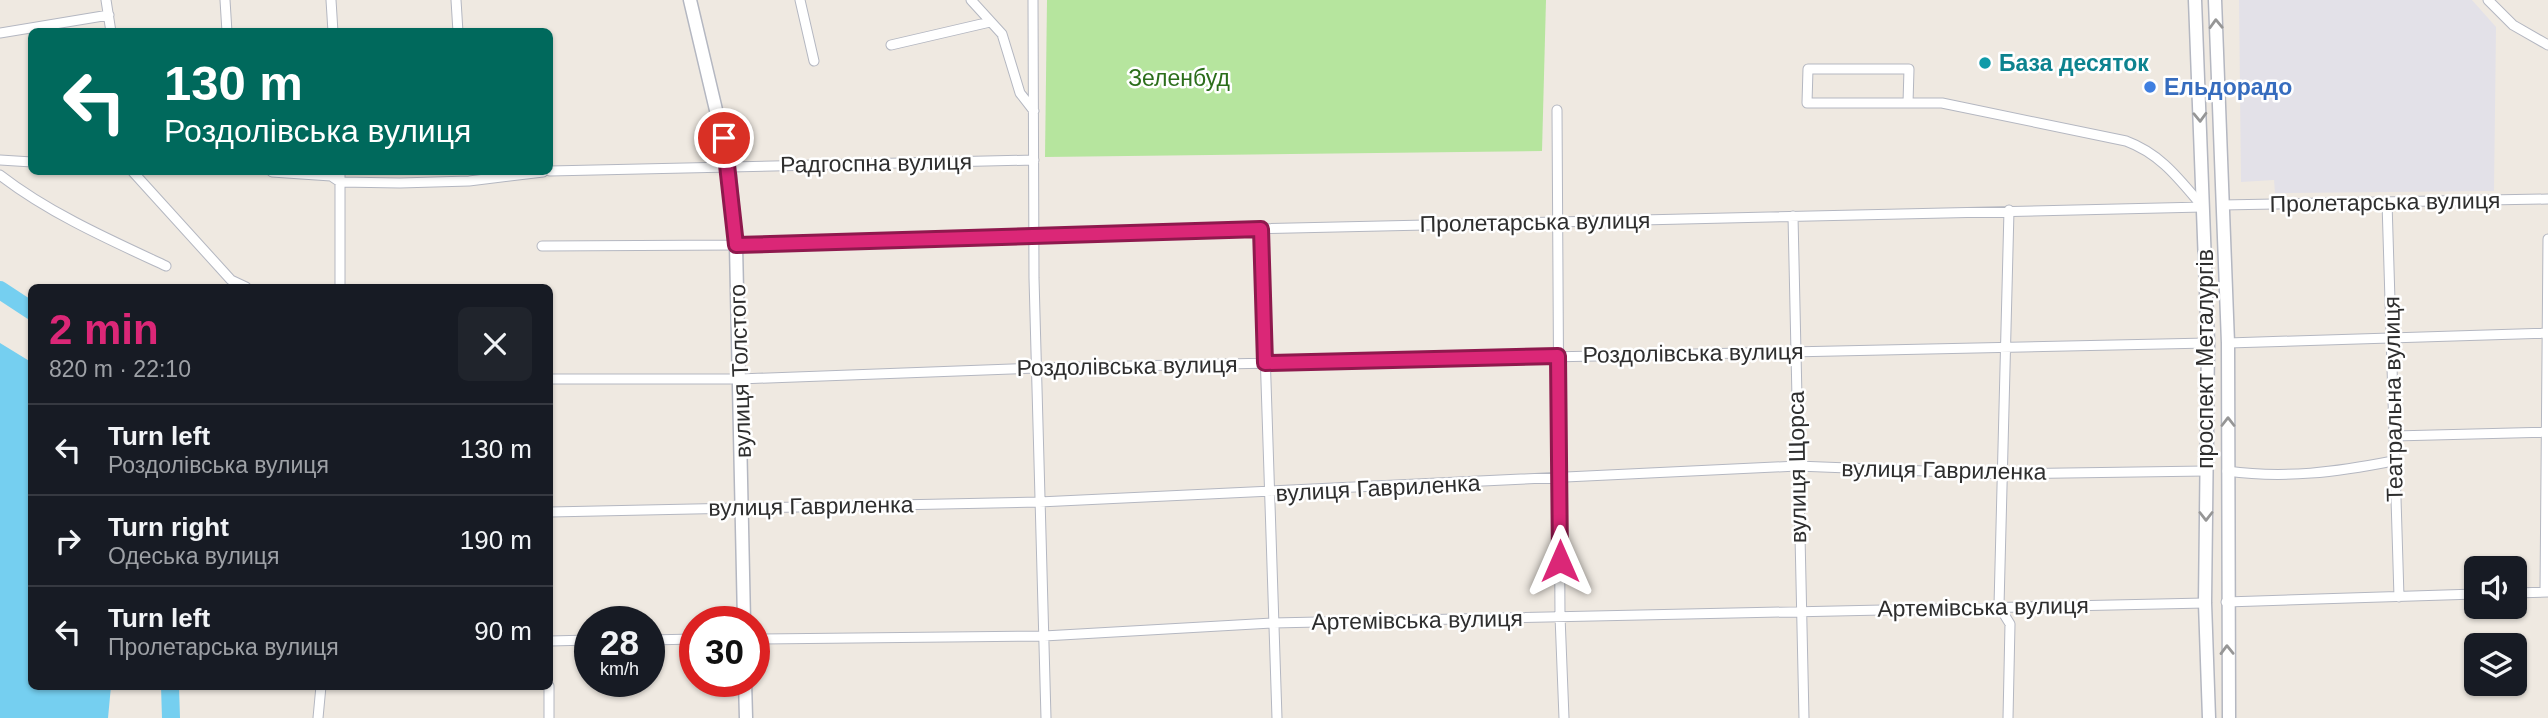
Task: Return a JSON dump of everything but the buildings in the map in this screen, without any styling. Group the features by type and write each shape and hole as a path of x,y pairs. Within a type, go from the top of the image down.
{"street":[{"path":"106,0 111,28"},
{"path":"225,0 227,28"},
{"path":"331,0 332,28"},
{"path":"456,0 458,28"},
{"name":"вулиця Толстого","path":"690,0 729,165 736,245 744,606"},
{"path":"800,0 814,61"},
{"path":"971,0 1002,34 1020,93 1034,111"},
{"path":"1033,0 1036,368 1046,718"},
{"name":"проспект Металургів","path":"2195,0 2207,343 2205,603 2208,718"},
{"name":"проспект Металургів","path":"2215,0 2228,342 2226,602 2229,718"},
{"path":"2488,0 2513,25 2548,45"},
{"path":"30,28 109,15"},
{"path":"891,45 990,22"},
{"path":"0,33 28,28"},
{"path":"1909,103 1909,69 1808,69 1807,103 1909,103 1942,103 2126,141 2147,149 2162,160 2203,207 2222,205"},
{"path":"1557,110 1560,616 1564,718"},
{"path":"0,160 28,162"},
{"name":"Радгоспна вулиця","path":"553,171 1034,160"},
{"path":"0,175 18,189 102,236 166,266"},
{"path":"137,175 231,280 240,284"},
{"path":"316,175 331,176 340,183 488,175"},
{"path":"340,175 340,284"},
{"name":"Пролетарська вулиця","path":"2222,205 2548,199"},
{"name":"Театральна вулиця","path":"2387,202 2399,597"},
{"name":"Пролетарська вулиця","path":"542,246 736,245 1034,234 2203,207"},
{"path":"2008,718 2010,624 1999,606 2009,210"},
{"name":"вулиця Щорса","path":"1793,216 1804,718"},
{"path":"1261,229 1277,718"},
{"path":"2527,593 2547,592 2548,239"},
{"path":"2207,343 2393,340 2546,333"},
{"name":"Роздолівська вулиця","path":"553,379 740,379 1036,368 2207,343"},
{"path":"2394,436 2547,432"},
{"path":"2206,471 2289,476 2332,473 2393,461"},
{"name":"вулиця Гавриленка","path":"553,512 1039,502 1797,466 2002,474 2206,471"},
{"path":"2205,603 2464,594"},
{"name":"Артемівська вулиця","path":"770,639 1044,636 1273,623 2205,603"},
{"path":"553,641 574,640"},
{"path":"318,718 321,690"},
{"path":"549,690 550,718"},
{"path":"745,697 746,718"}],"shaded area":[{"path":"2239,0 2472,0 2496,27 2494,191 2275,193 2274,180 2241,182"}],"green space":[{"name":"Зеленбуд","path":"1047,0 1546,0 1542,151 1045,157"}],"water":[{"path":"0,343 28,360 28,690 111,690 108,718 0,718"}],"waterway":[{"path":"0,290 28,308"},
{"path":"170,690 171,718"}],"place":[{"name":"База десяток","path":"1985,63"},
{"name":"Ельдорадо","path":"2150,87"}],"route":[{"path":"724,138 736,245 1261,229 1265,363 1558,356 1560,561"}]}
